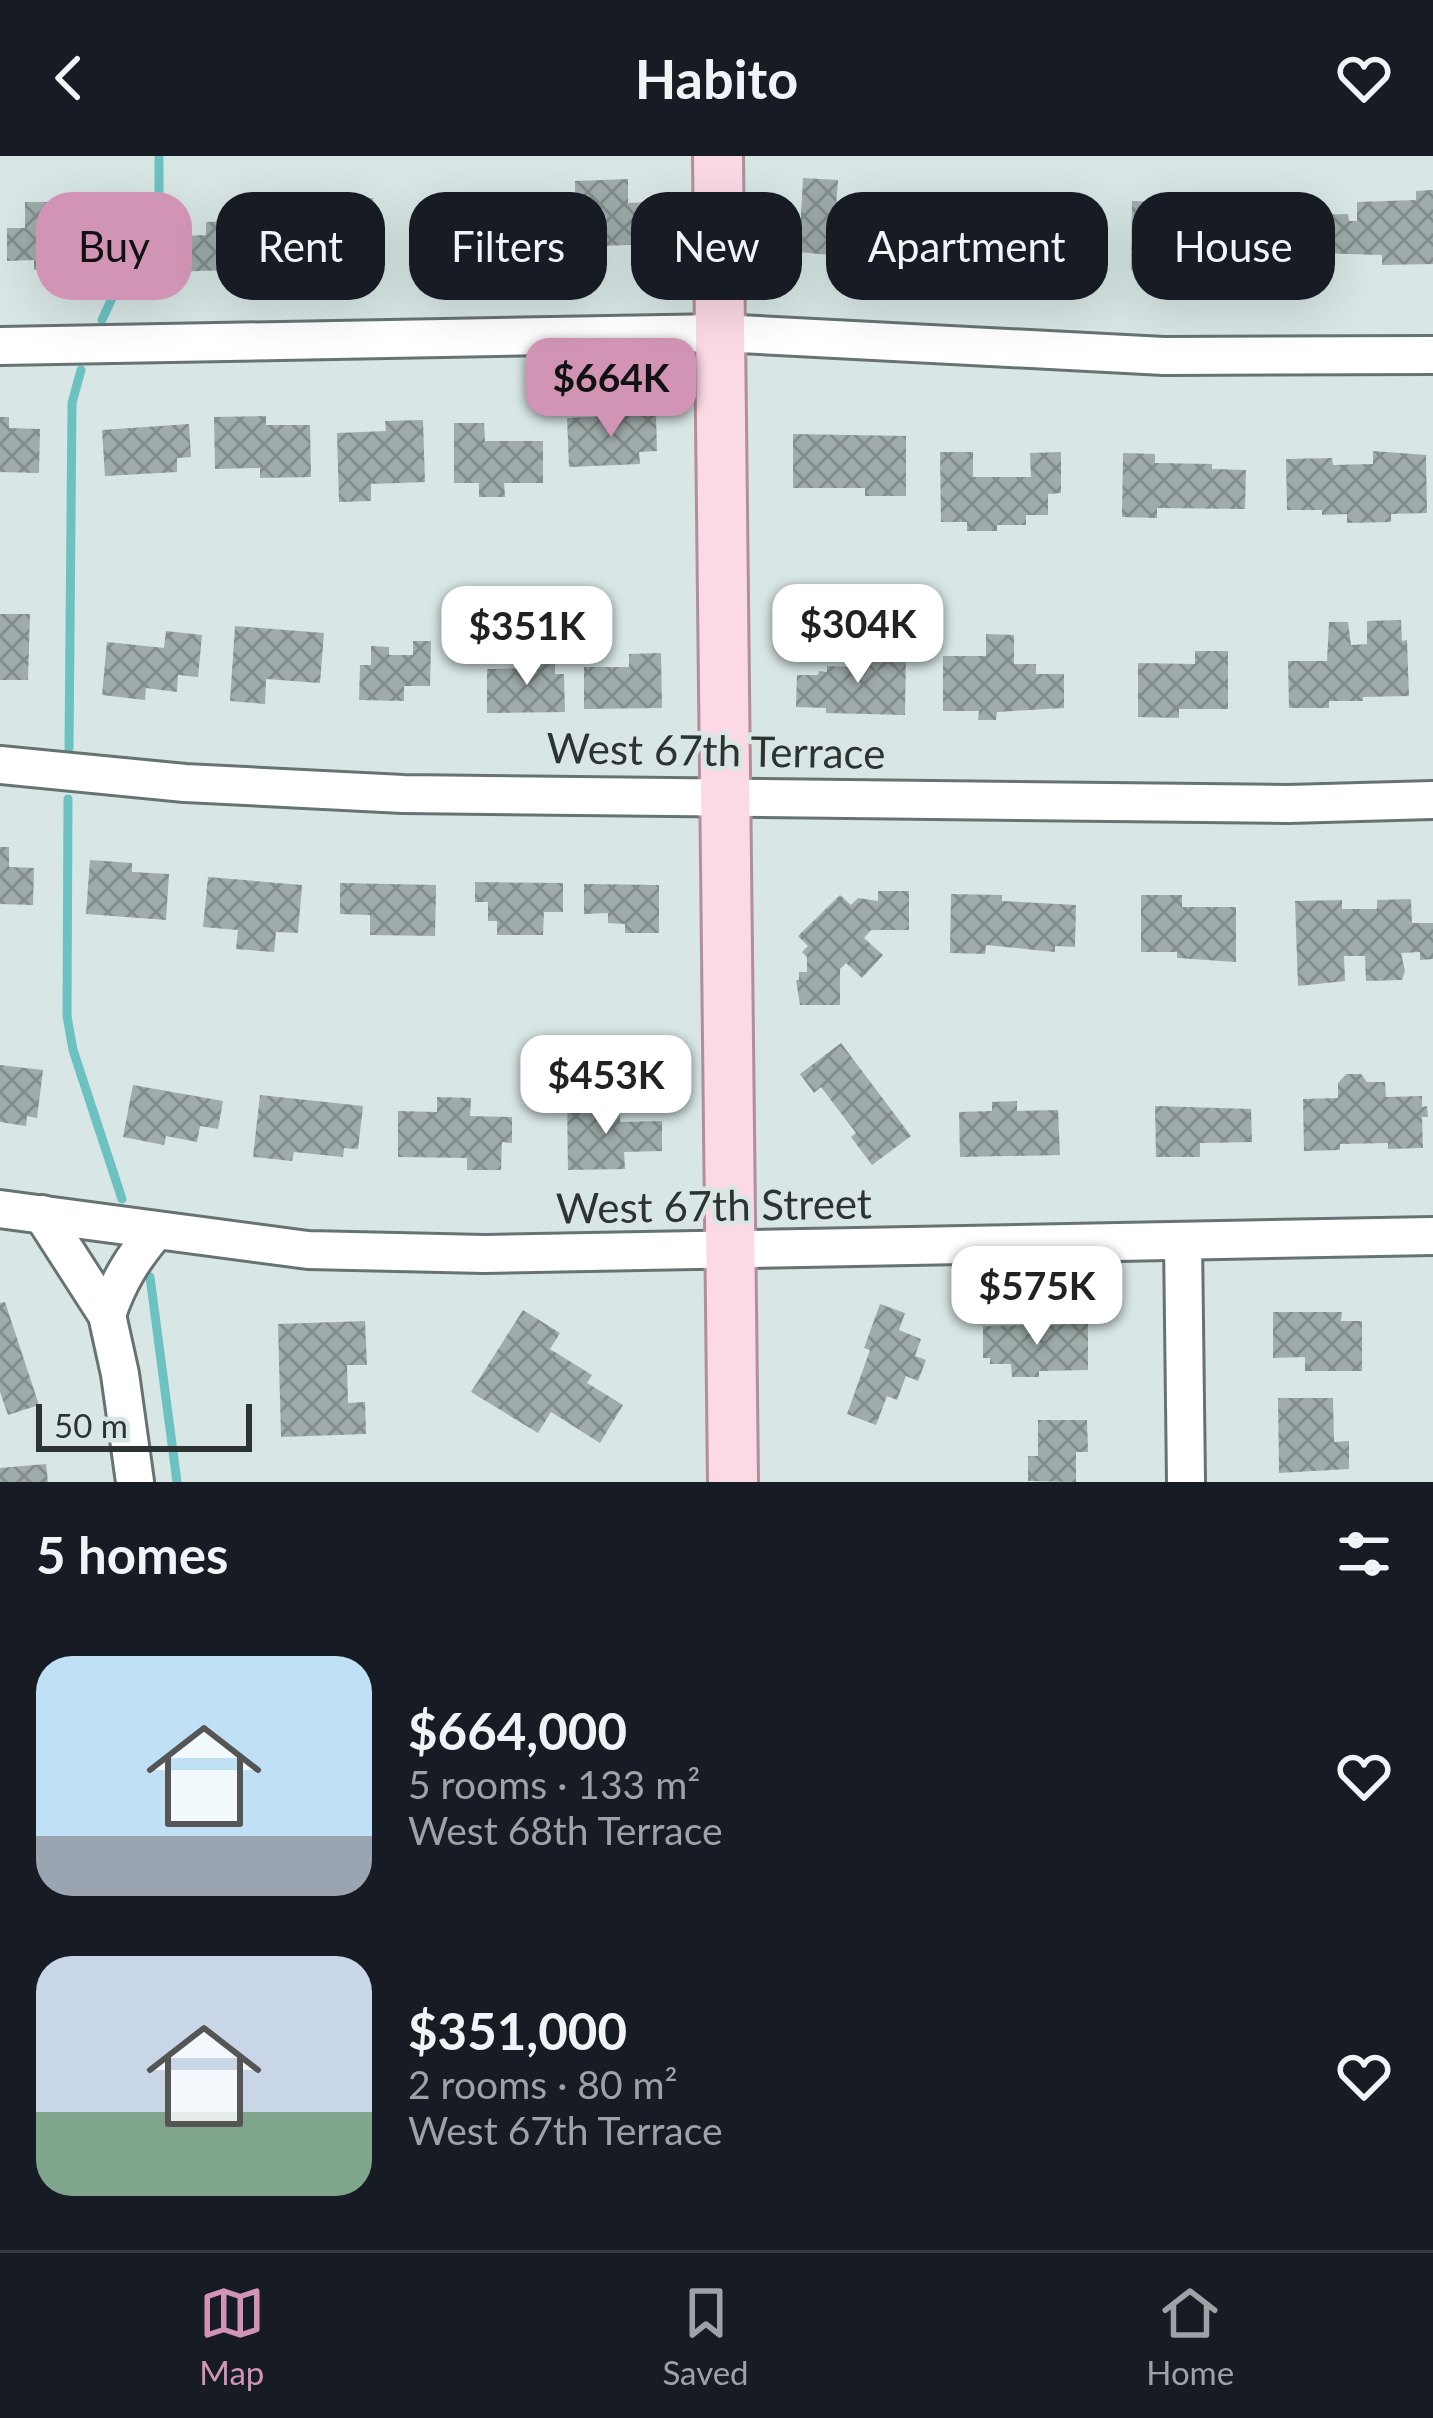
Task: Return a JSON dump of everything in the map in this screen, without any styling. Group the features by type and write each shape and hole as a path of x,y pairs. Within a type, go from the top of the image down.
{"main road":[{"path":"718,156 733,1482"}],"street":[{"path":"0,346 720,333 1163,356 1433,355"},
{"name":"West 67th Terrace","path":"0,765 185,783 403,794 1288,804 1433,800"},
{"name":"West 67th Street","path":"0,1209 308,1250 485,1254 1433,1236"},
{"path":"43,1214 107,1315 135,1482"},
{"path":"107,1315 131,1259 155,1232"},
{"path":"1184,1241 1186,1482"}],"building":[{"path":"803,178 838,180 837,192 826,192 826,255 802,252"},
{"path":"628,179 631,245 607,246 607,192 575,192 575,181"},
{"path":"1433,190 1433,264 1382,265 1382,255 1335,254 1335,214 1348,214 1349,221 1357,221 1357,202 1416,200 1416,191"},
{"path":"25,202 36,202 36,270 34,260 7,261 7,228 25,228"},
{"path":"206,222 216,222 216,270 192,271 192,236 206,235"},
{"path":"656,414 657,451 639,452 640,464 569,467 567,418"},
{"path":"266,416 266,425 310,425 311,477 260,478 260,468 215,469 214,417"},
{"path":"0,417 9,417 9,428 40,429 39,473 0,472"},
{"path":"423,420 425,482 371,484 371,501 339,502 337,433 386,431 385,421"},
{"path":"454,423 484,423 485,441 543,441 543,483 504,483 505,497 479,497 479,483 454,483"},
{"path":"189,424 191,457 177,458 177,472 105,476 102,430"},
{"path":"793,434 906,436 906,496 865,496 865,488 793,488"},
{"path":"1373,451 1426,455 1427,513 1391,514 1391,522 1347,523 1347,514 1287,510 1286,459 1332,458 1333,465 1373,464"},
{"path":"940,452 973,452 973,477 1031,477 1030,453 1061,452 1061,493 1048,494 1048,515 1026,515 1026,525 967,531 967,522 941,522"},
{"path":"1123,453 1155,454 1155,463 1246,470 1245,509 1157,508 1157,518 1122,517"},
{"path":"0,614 30,614 28,680 0,680"},
{"path":"1401,620 1402,641 1407,640 1409,696 1329,701 1329,708 1289,708 1288,661 1327,661 1329,622 1348,622 1351,645 1367,644 1367,621"},
{"path":"235,626 324,633 320,683 266,679 265,704 230,701"},
{"path":"166,631 202,635 198,677 178,675 177,692 146,688 145,700 102,695 107,642 164,648"},
{"path":"986,634 1014,635 1014,664 1036,664 1036,674 1064,674 1064,708 997,712 996,720 978,720 979,711 943,711 943,656 986,656"},
{"path":"413,641 431,641 430,686 404,686 404,701 359,700 360,665 371,665 371,646 389,647 389,655 413,655"},
{"path":"850,651 906,652 905,715 826,713 826,708 796,707 797,675 818,675 827,672 827,666 850,667"},
{"path":"1195,651 1228,651 1228,709 1179,709 1179,718 1138,717 1138,663 1195,664"},
{"path":"531,653 555,653 555,674 564,674 565,712 487,713 487,669 531,668"},
{"path":"661,653 662,708 584,709 584,667 629,667 629,654"},
{"path":"0,847 9,847 9,867 34,868 33,905 0,904"},
{"path":"90,860 132,863 132,872 169,874 166,920 86,914"},
{"path":"208,877 302,885 298,933 276,932 274,952 236,949 238,930 203,927"},
{"path":"475,882 563,883 563,912 544,912 543,935 497,935 497,921 488,921 488,902 475,902"},
{"path":"340,883 436,885 435,936 370,935 370,915 340,914"},
{"path":"584,884 659,885 659,933 625,933 625,924 608,923 608,913 584,914"},
{"path":"878,891 909,891 909,930 871,930 864,938 883,955 862,978 846,963 840,969 840,1005 800,1005 796,980 799,972 807,972 807,957 802,952 808,946 798,936 840,895 851,905 858,898 878,901"},
{"path":"951,894 1076,905 1075,947 1055,946 1055,952 986,945 985,954 950,953"},
{"path":"1141,895 1182,895 1182,907 1236,907 1236,962 1177,958 1177,952 1141,952"},
{"path":"1411,899 1412,923 1433,923 1433,959 1420,960 1420,952 1401,953 1402,980 1366,981 1365,956 1344,956 1345,981 1298,986 1295,901 1342,900 1342,909 1377,909 1377,900"},
{"path":"841,1043 911,1136 872,1165 851,1137 856,1133 821,1087 814,1093 800,1074"},
{"path":"0,1065 43,1070 37,1118 27,1116 26,1126 0,1122"},
{"path":"1346,1074 1361,1074 1367,1082 1385,1082 1386,1097 1422,1096 1428,1117 1422,1117 1423,1148 1340,1144 1340,1150 1304,1151 1303,1099 1338,1098 1338,1083"},
{"path":"133,1085 223,1101 218,1129 200,1126 197,1142 166,1136 164,1145 123,1137"},
{"path":"260,1095 363,1106 358,1149 344,1148 343,1157 294,1152 292,1161 253,1157"},
{"path":"437,1097 471,1098 470,1116 512,1117 512,1143 502,1142 501,1170 467,1170 467,1158 398,1157 398,1111 437,1112"},
{"path":"567,1098 594,1098 594,1111 620,1110 620,1122 662,1121 662,1151 624,1152 625,1169 568,1170"},
{"path":"1017,1101 1017,1111 1058,1110 1060,1155 960,1157 959,1112 992,1111 992,1102"},
{"path":"1155,1106 1251,1109 1252,1142 1200,1143 1200,1157 1156,1157"},
{"path":"5,1302 39,1405 8,1415 0,1392 0,1303"},
{"path":"880,1304 905,1313 899,1330 921,1339 915,1356 926,1360 918,1381 906,1376 897,1400 887,1396 876,1425 847,1414 870,1350 864,1348"},
{"path":"523,1310 560,1333 550,1349 592,1375 587,1383 623,1405 600,1443 551,1412 538,1433 471,1392"},
{"path":"1273,1312 1342,1312 1341,1321 1362,1321 1362,1371 1305,1371 1305,1357 1273,1358"},
{"path":"365,1321 367,1365 347,1365 348,1403 365,1402 366,1434 281,1437 278,1324"},
{"path":"1088,1324 1088,1370 1012,1377 1011,1364 990,1364 990,1358 983,1358 983,1326"},
{"path":"1278,1398 1333,1398 1334,1442 1349,1441 1349,1469 1279,1473"},
{"path":"1038,1420 1087,1420 1088,1452 1076,1452 1076,1482 1028,1481 1028,1456 1038,1456"},
{"path":"46,1464 48,1482 0,1482 0,1468"}],"waterway":[{"path":"102,320 159,195 159,156"},
{"path":"69,748 72,403 81,370"},
{"path":"68,799 67,1016 73,1050 122,1199"},
{"path":"150,1277 177,1482"}]}
